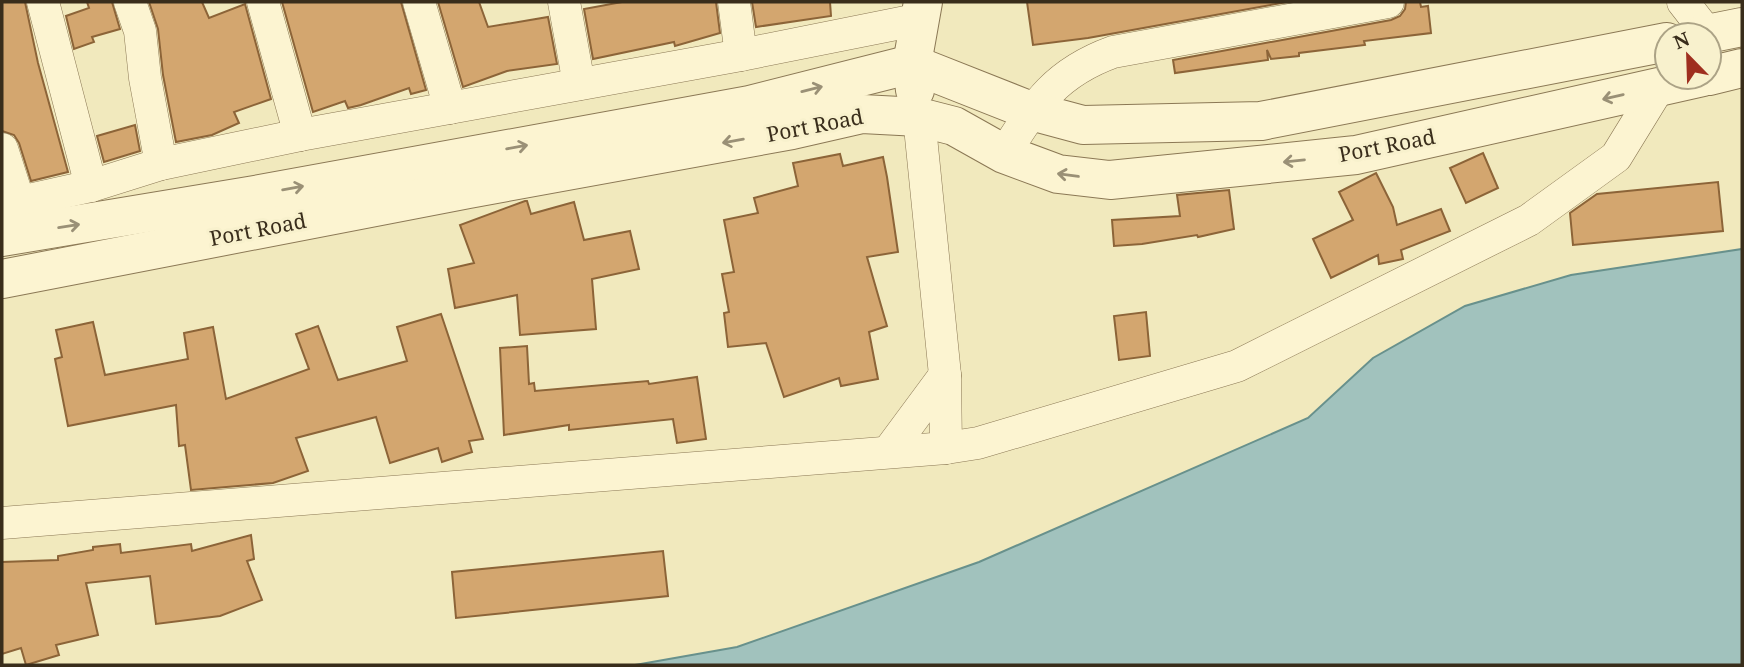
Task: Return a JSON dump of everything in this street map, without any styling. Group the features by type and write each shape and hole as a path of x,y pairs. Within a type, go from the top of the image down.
{"street":[{"path":"43,2 91,186"},
{"path":"130,2 140,31 145,78 161,164"},
{"path":"263,2 300,135"},
{"path":"419,2 450,108"},
{"path":"564,2 579,84"},
{"path":"734,2 741,55"},
{"path":"1004,154 1031,111 1056,84 1085,62 1113,52 1388,2"},
{"path":"1683,2 1705,21"},
{"path":"2,149 10,204 91,186 161,164 300,135 741,55 922,10 912,64 945,376 946,448"},
{"path":"912,64 1031,111 1083,125 1261,121 1653,45"},
{"name":"Port Road","path":"2,279 258,212 750,105 912,64"},
{"path":"1723,73 1742,68"},
{"name":"Port Road","path":"2,237 258,212 792,130 862,114 919,117 954,126 1004,154 1058,174 1110,180 1342,157 1653,88"},
{"path":"2,523 946,448 978,443 1237,366 1529,220 1616,157 1657,91"},
{"path":"888,452 945,376"}],"water":[{"path":"1742,249 1742,665 635,665 737,647 979,562 1308,418 1373,358 1465,306 1571,275"}],"building":[{"path":"2,2 25,2 38,63 68,172 31,181 19,143 14,135 2,131"},
{"path":"87,2 112,2 120,29 92,37 94,42 74,49 66,16 89,8"},
{"path":"149,2 202,2 209,18 245,4 271,99 234,112 239,123 212,135 176,142 163,75 158,29"},
{"path":"282,2 401,2 426,90 411,94 409,88 361,105 348,108 345,101 313,112"},
{"path":"438,2 479,2 488,27 548,17 557,64 507,71 463,87"},
{"path":"622,2 716,2 720,33 675,46 674,42 593,59 584,9"},
{"path":"752,2 830,2 831,16 756,27"},
{"path":"1027,2 1287,2 1088,38 1033,45"},
{"path":"1406,2 1420,2 1421,7 1428,6 1431,33 1364,41 1365,45 1271,59 1267,50 1268,60 1175,73 1173,60 1391,20 1400,16"},
{"path":"135,125 140,151 104,162 97,136"},
{"path":"1483,153 1498,188 1466,203 1450,168"},
{"path":"840,154 843,166 883,157 887,177 898,252 867,257 887,326 869,332 878,379 841,386 839,378 784,397 766,343 728,347 724,313 729,312 722,274 734,272 724,220 758,213 754,198 798,186 793,163"},
{"path":"1376,173 1393,207 1397,225 1441,209 1450,231 1401,250 1403,259 1379,264 1378,255 1331,278 1313,239 1353,220 1339,192"},
{"path":"1718,182 1723,231 1573,245 1570,213 1597,194"},
{"path":"1229,190 1234,229 1198,237 1114,246 1112,220 1180,216 1177,195"},
{"path":"525,201 531,214 574,202 584,240 630,231 639,269 592,279 596,329 520,335 517,295 455,308 448,269 474,263 460,225"},
{"path":"1146,312 1150,356 1119,360 1114,316"},
{"path":"441,314 483,439 469,441 472,452 442,462 438,448 390,463 376,417 296,438 308,471 273,483 191,490 185,445 179,446 176,405 68,426 55,359 62,357 56,330 93,322 105,375 188,359 184,333 213,327 226,399 309,369 296,334 318,326 338,380 407,361 397,327"},
{"path":"527,346 529,384 534,383 535,391 648,381 649,384 697,377 706,439 677,443 673,419 569,430 569,425 504,435 500,348"},
{"path":"251,535 254,559 247,561 262,600 220,616 156,624 150,576 86,583 98,635 56,645 59,655 26,665 21,648 2,654 2,562 58,560 58,556 93,550 93,547 120,544 121,553 191,544 192,551"},
{"path":"663,551 668,596 456,618 452,572"}]}
